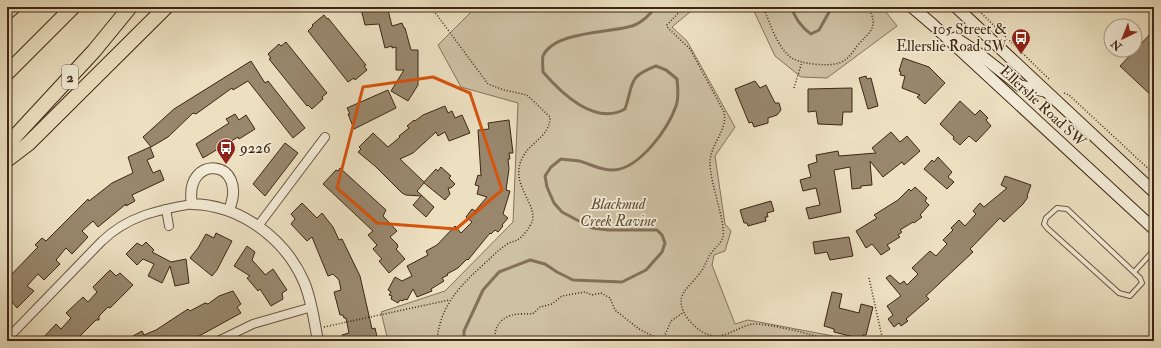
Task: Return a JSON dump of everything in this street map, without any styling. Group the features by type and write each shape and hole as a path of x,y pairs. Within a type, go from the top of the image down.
{"highway":[{"path":"7,12 13,7"},
{"path":"7,73 73,7"},
{"name":"2","path":"7,145 94,50 130,7"},
{"path":"7,160 28,144 166,7"}],"main road":[{"name":"Ellerslie Road SW","path":"912,7 1154,229"},
{"name":"Ellerslie Road SW","path":"956,7 1154,192"},
{"path":"932,24 974,50 1020,86 1046,91"}],"street":[{"path":"258,226 325,137"},
{"path":"192,204 190,194 192,183 196,176 208,169 215,168 226,174 233,183 234,193 229,210"},
{"path":"7,339 111,233 137,217 166,209 192,204 202,204 229,210 258,226 280,245 295,264 304,282 312,307 318,341"},
{"path":"166,209 169,226"},
{"path":"218,341 253,324 312,307"}],"lane":[{"path":"1057,208 1067,209 1135,271 1142,283 1130,296 1119,293 1047,228 1044,224 1046,218 1057,208"},
{"path":"1135,271 1154,250"}],"path":[{"path":"429,7 437,15 488,84 504,90 527,95 533,99 550,117 548,131 523,153 519,164 518,180 532,209 533,218 530,225 520,238 504,246 470,276 450,300 439,326 437,341"},
{"path":"684,7 669,21 667,24 668,28 690,49 724,112 725,117 724,127 712,149 710,163 714,194 723,229 723,237 721,242 709,256 703,269 681,296 681,305 684,312 694,325 711,336 723,335 744,326 759,324 830,341"},
{"path":"763,7 785,52 793,59 802,62 835,64 845,60 870,33 872,18 868,7"},
{"path":"976,7 1045,75"},
{"path":"981,12 982,7"},
{"path":"794,88 802,62"},
{"path":"1063,92 1154,174"},
{"path":"869,278 883,341"},
{"path":"495,337 496,326 503,319 522,314 530,315 540,308 552,304 562,296 585,292 592,295 601,293 606,294 610,298 615,310 623,318 646,334 658,338 666,335 671,321 684,312"},
{"path":"315,329 450,300"}],"highlighted area":[{"path":"433,77 470,93 502,190 456,229 377,223 337,188 363,87"}],"green space":[{"name":"Blackmud Creek Ravine","path":"476,7 696,7 672,27 687,41 735,127 715,156 725,224 731,231 725,251 714,255 712,265 735,324 748,320 833,336 837,341 388,341 381,312 445,291 513,222 518,103 461,87 438,45"},
{"path":"752,7 882,7 897,26 827,78 801,77 775,56"}],"building":[{"path":"367,7 385,7 386,10 388,10 392,26 402,23 405,28 411,50 418,50 418,85 408,101 391,91 404,70 396,70 396,47 392,48 392,46 385,48 379,24 365,25 361,9"},
{"path":"324,15 366,65 364,66 367,70 355,80 354,78 348,82 308,31 313,26 312,25"},
{"path":"1154,30 1154,98 1120,66 1128,58 1143,58 1143,42"},
{"path":"286,42 327,93 312,109 308,105 307,106 269,59 271,58 268,54 279,44 281,46"},
{"path":"903,58 929,67 945,83 925,104 917,97 920,95 902,88 905,76 900,75 901,72 899,71"},
{"path":"251,61 265,83 268,81 305,128 293,138 248,81 233,90 232,88 196,114 193,113 168,137 151,147 143,137 174,109"},
{"path":"866,76 867,79 871,78 878,106 868,109 859,78"},
{"path":"755,81 760,88 766,85 775,103 779,103 781,110 777,115 768,118 768,123 754,127 752,122 749,123 735,89"},
{"path":"852,88 852,112 843,112 842,125 818,124 816,111 808,112 808,89"},
{"path":"388,90 396,108 354,129 347,108"},
{"path":"960,101 975,115 980,110 988,118 986,120 991,126 976,142 969,136 960,145 940,124"},
{"path":"445,106 448,113 452,111 455,118 462,115 470,133 449,141 445,132 438,136 436,132 413,153 400,159 424,182 436,169 438,171 441,167 451,176 449,178 455,184 451,188 448,188 450,194 445,200 424,183 417,191 434,207 426,217 413,205 421,196 406,195 402,193 375,166 358,152 361,149 359,147 373,133 388,147 409,128 407,126 414,120 415,121 423,115"},
{"path":"235,114 239,120 246,115 255,129 239,139 238,137 203,158 196,144 229,123 226,119"},
{"path":"509,120 513,153 509,153 510,159 508,159 509,169 506,190 510,191 503,214 508,218 502,225 503,226 498,232 495,230 491,234 490,233 468,260 467,259 458,268 442,278 444,281 431,289 432,291 417,297 413,289 407,300 400,300 398,303 391,299 392,296 389,295 391,292 388,290 395,277 402,281 412,276 407,266 428,255 426,251 437,245 455,226 461,233 472,222 466,217 472,209 475,211 487,197 477,194 479,186 475,185 478,175 481,176 478,130 489,129 488,123"},
{"path":"891,132 900,142 907,136 920,151 904,165 902,162 883,177 870,161 872,185 861,186 861,188 852,189 850,167 834,170 841,212 809,219 806,208 820,205 816,188 803,191 800,180 811,177 808,165 817,162 816,155 838,151 839,156 876,153 872,148"},
{"path":"285,143 298,153 265,196 253,184"},
{"path":"150,147 154,157 147,160 153,173 160,170 164,180 132,195 135,201 126,206 126,204 98,227 93,221 82,231 88,237 72,254 66,248 56,260 60,264 44,280 38,274 27,286 34,291 17,308 12,302 7,307 7,279 38,247 35,245 42,238 46,241 88,199 89,201 112,183 133,173 128,157"},
{"path":"938,157 952,172 948,177 954,182 947,189 924,169 932,160 934,162"},
{"path":"340,168 386,210 383,216 397,231 390,237 397,244 398,247 396,249 405,259 389,273 379,261 382,259 373,249 377,245 368,235 373,231 323,184 336,170 338,171"},
{"path":"1005,176 1031,185 1027,196 1028,197 1023,204 1004,222 1000,218 970,249 973,252 926,296 929,299 906,319 908,321 901,326 899,323 894,327 888,319 893,315 887,306 901,296 886,278 890,275 900,284 904,281 907,285 918,274 912,268 930,251 936,256 947,244 943,240 953,230 951,228 959,220 965,226 976,214 973,211 980,203 984,207 1007,188 1001,185"},
{"path":"915,187 927,198 925,201 929,205 920,215 922,217 900,230 902,232 898,235 900,237 887,245 890,249 881,255 872,244 866,248 856,231 877,218 874,215 898,200 909,189 911,191"},
{"path":"771,201 774,211 767,213 768,217 765,217 766,221 748,226 747,223 744,223 740,210"},
{"path":"302,203 317,218 322,213 333,227 339,240 342,239 360,276 372,329 375,328 378,341 344,341 342,335 349,333 346,318 344,318 343,315 340,315 334,292 341,290 339,280 333,274 328,276 312,237 307,241 291,224 295,219 291,214"},
{"path":"216,233 232,241 217,270 212,276 190,258 206,234 214,238"},
{"path":"849,237 853,256 830,260 827,252 815,254 813,242"},
{"path":"146,242 154,250 152,252 171,262 186,259 189,283 175,286 170,266 162,283 148,276 154,264 143,259 137,265 126,254 137,243 142,246"},
{"path":"247,246 255,252 252,260 265,275 273,269 287,290 282,293 283,299 271,306 260,289 258,291 247,278 250,276 234,266"},
{"path":"110,270 116,276 120,273 133,285 110,308 108,307 99,316 99,320 96,320 75,341 40,341 56,324 61,329 71,318 66,313 83,297 88,302 97,292 93,287"},
{"path":"233,291 241,304 237,307 241,313 190,341 124,341 142,331 144,335 156,330 188,309 190,311 205,303 208,304 219,296"},
{"path":"832,292 842,294 839,308 859,313 861,304 873,307 866,335 863,335 862,339 834,332 834,329 824,326"}],"waterway":[{"path":"464,341 464,331 483,290 499,272 530,260 545,264 573,280 622,282 646,270 662,252 665,243 662,235 657,230 608,230 592,228 562,212 554,203 547,187 545,176 551,167 561,159 579,161 609,170 624,168 643,155 660,136 667,125 678,100 677,79 666,70 656,66 640,74 633,82 625,109 614,113 602,113 580,105 559,89 543,72 543,56 549,48 558,42 583,34 636,25 648,16 656,7"},
{"path":"791,7 804,29 811,34 819,30 832,7"},
{"path":"572,341 577,341"}],"place":[{"name":"105 Street & Ellerslie Road SW","path":"1021,55"},
{"name":"9226","path":"226,165"}]}
